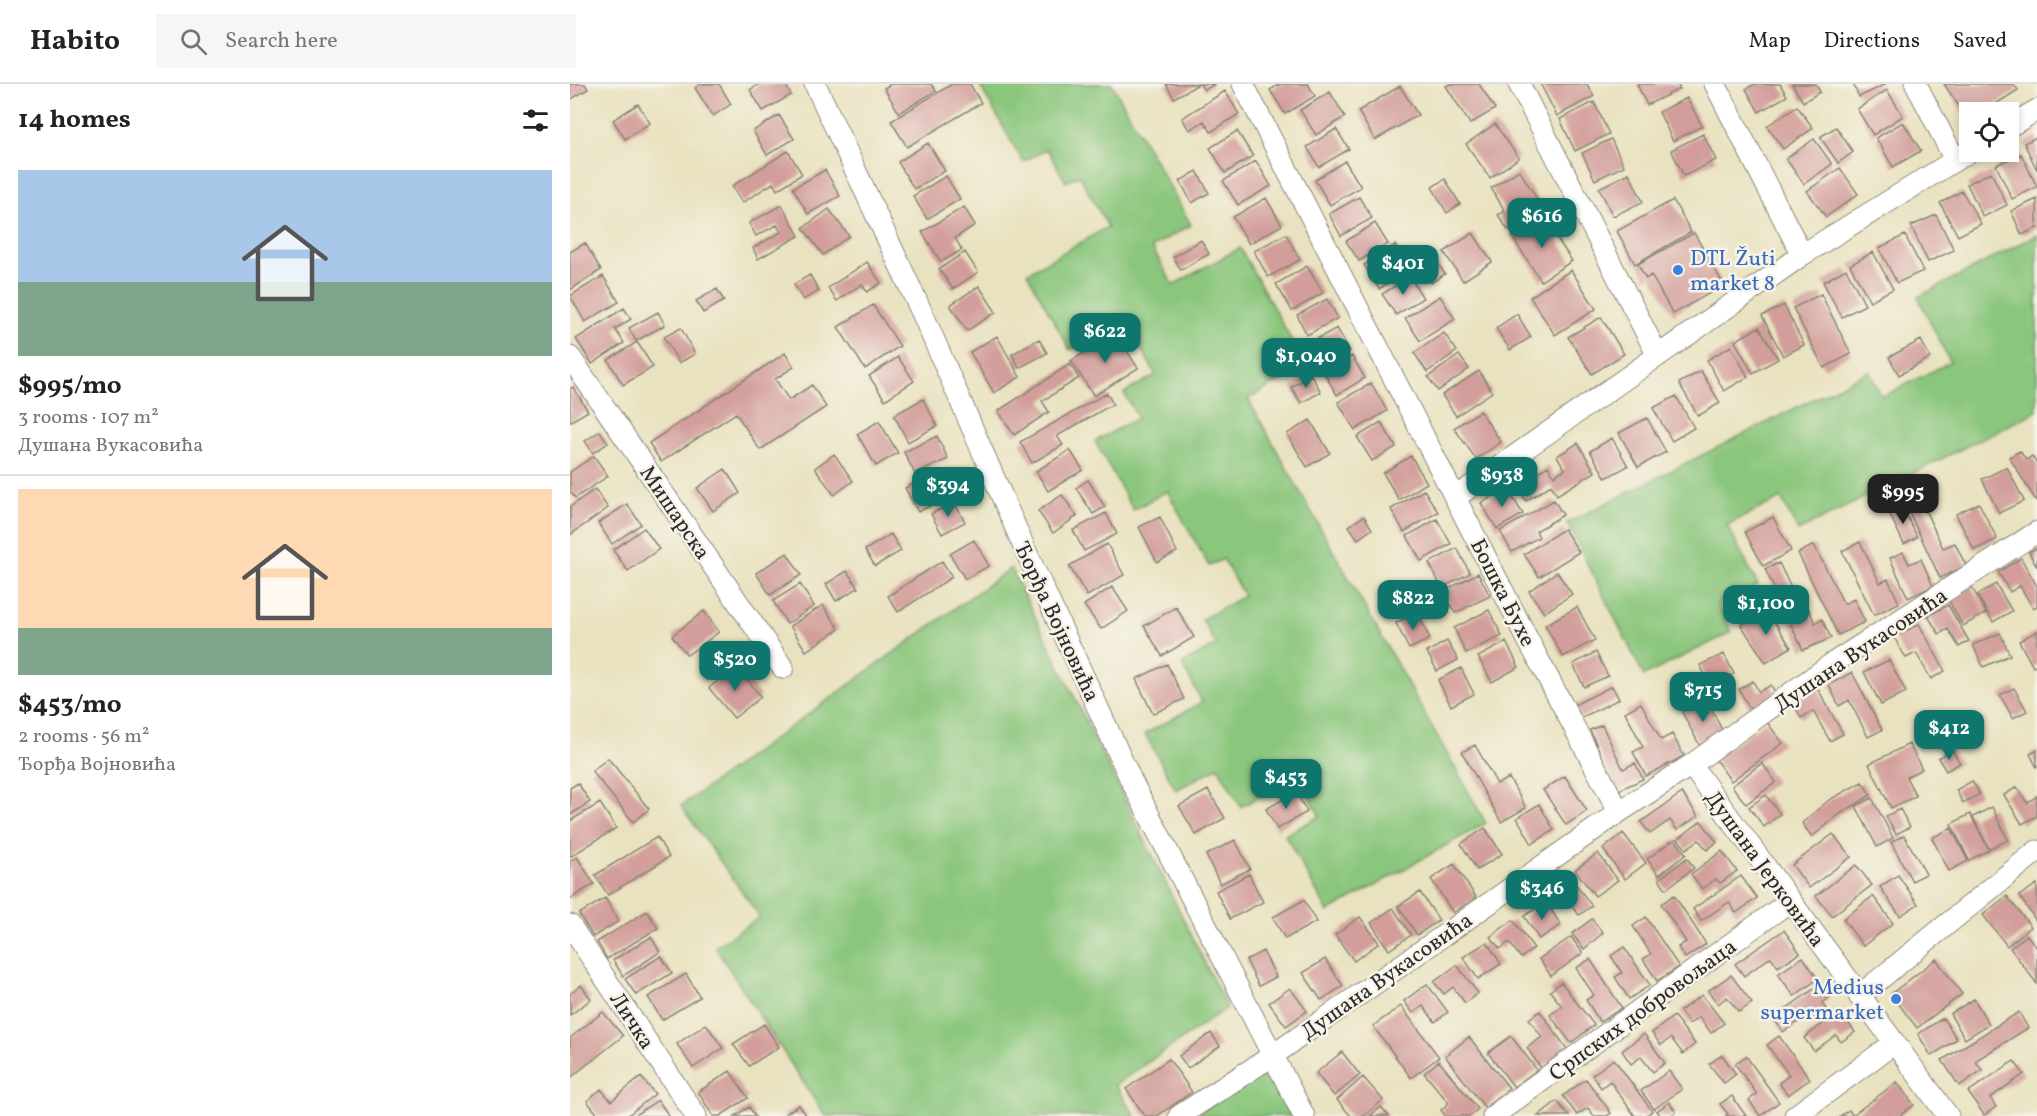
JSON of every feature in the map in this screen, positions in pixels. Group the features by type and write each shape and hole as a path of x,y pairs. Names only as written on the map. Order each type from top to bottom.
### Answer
{"street":[{"name":"Ђорђа Војновића","path":"815,84 924,317 1024,547 1126,770 1304,1116"},
{"name":"Бошка Бухе","path":"1243,84 1527,638 1619,812"},
{"path":"1518,84 1658,356"},
{"path":"1715,84 1802,255"},
{"path":"1916,84 1959,150"},
{"path":"2019,121 2037,110"},
{"path":"1456,497 1802,255 1959,157"},
{"name":"Мишарска","path":"570,357 783,668"},
{"name":"Душана Вукасовића","path":"1179,1116 1272,1056 1619,812 1692,765 1830,665 2037,532"},
{"name":"Душана Јерковића","path":"1692,765 1893,1044 1948,1116"},
{"path":"1859,996 2037,851"},
{"name":"Српских добровољаца","path":"1493,1116 1790,901"},
{"name":"Личка","path":"570,925 696,1116"},
{"path":"1795,1116 1893,1044"}],"green space":[{"path":"979,84 1112,84 1191,225 1152,247 1173,285 1240,248 1306,366 1248,399 1486,823 1328,912 1285,835 1320,816 1297,776 1241,807 1218,767 1176,790 1145,734 1202,702 1182,664 1216,645 1202,619 1244,596 1223,559 1209,566 1167,491 1133,510 1095,441 1138,418 1124,393 1156,375 1124,319 1070,350 1027,273 1108,227 1079,175 1066,182 1047,149 1023,162"},
{"path":"2037,235 2037,411 1798,531 1781,498 1727,525 1758,585 1718,605 1732,632 1644,676 1567,523 1869,371 1882,397 1950,362 1918,297"},
{"path":"1011,568 1227,1008 1115,1085 1135,1116 825,1116 715,947 760,917 681,806"},
{"path":"1270,1071 1290,1116 1193,1116"}],"building":[{"path":"570,84 585,84 588,89 570,100"},
{"path":"701,84 719,84 731,104 713,116 695,88"},
{"path":"759,84 785,84 791,95 763,111 750,90"},
{"path":"891,84 931,84 936,91 899,113 884,88"},
{"path":"952,84 970,84 981,103 907,147 891,121"},
{"path":"1166,84 1199,84 1174,98"},
{"path":"1200,84 1215,84 1204,90"},
{"path":"1280,84 1308,84 1315,96 1285,114 1270,90"},
{"path":"1479,84 1495,109 1470,124 1446,86"},
{"path":"1587,84 1594,96 1557,116 1541,85"},
{"path":"1637,84 1677,84 1680,89 1647,105"},
{"path":"1755,84 1780,84 1787,96 1759,112 1746,89"},
{"path":"1792,84 1816,84 1820,92 1803,102"},
{"path":"1853,84 1886,84 1859,97"},
{"path":"1944,84 2014,84 2018,90 1999,102 1959,102 1959,106"},
{"path":"1400,86 1418,115 1375,140 1358,111"},
{"path":"1887,90 1903,116 1873,135 1857,109"},
{"path":"1225,91 1239,114 1211,132 1204,121 1189,130 1182,118"},
{"path":"1330,92 1345,117 1316,135 1300,110"},
{"path":"1687,98 1702,126 1673,141 1659,112"},
{"path":"1594,102 1609,134 1575,151 1560,119"},
{"path":"638,104 650,123 625,139 613,120"},
{"path":"1797,106 1813,128 1783,149 1767,126"},
{"path":"779,115 794,139 767,155 753,131"},
{"path":"1903,122 1921,151 1893,167 1876,138"},
{"path":"1495,124 1519,158 1490,178 1466,144"},
{"path":"1836,127 1853,152 1838,163 1820,137"},
{"path":"1336,129 1349,149 1319,167 1307,147"},
{"path":"1237,131 1253,156 1225,173 1210,148"},
{"path":"1703,134 1716,160 1684,176 1671,150"},
{"path":"2037,137 2037,170 2024,143"},
{"path":"1611,139 1624,166 1595,180 1582,153"},
{"path":"1814,139 1832,164 1804,184 1786,159"},
{"path":"928,143 945,171 914,189 898,162"},
{"path":"788,151 802,174 777,190 773,183 742,203 732,186"},
{"path":"2021,154 2037,187 2012,199 1996,165 2003,162 2019,162"},
{"path":"1256,161 1271,186 1238,205 1223,181"},
{"path":"1345,161 1361,187 1330,205 1315,180"},
{"path":"1840,168 1858,194 1826,217 1807,191"},
{"path":"825,170 840,196 808,214 793,188"},
{"path":"1519,170 1543,208 1508,230 1498,215 1505,211 1491,188"},
{"path":"1197,171 1209,193 1192,203 1180,181"},
{"path":"1991,172 2007,205 1983,217 1967,184"},
{"path":"1629,173 1643,202 1613,216 1599,188"},
{"path":"946,176 960,199 927,219 913,196"},
{"path":"1445,179 1460,204 1447,213 1432,187"},
{"path":"1962,191 1981,224 1958,236 1940,203"},
{"path":"1359,197 1372,218 1341,236 1329,214"},
{"path":"1266,198 1282,225 1249,244 1233,217"},
{"path":"2037,199 2037,228 2022,235 2011,211"},
{"path":"1673,200 1691,232 1635,264 1617,231"},
{"path":"782,205 799,236 758,259 753,248 781,232 777,225 756,236 749,223"},
{"path":"964,207 975,225 955,238 962,250 941,262 922,232"},
{"path":"829,209 849,236 823,255 803,228"},
{"path":"1936,215 1954,250 1928,262 1911,226"},
{"path":"1543,217 1572,261 1541,281 1512,237"},
{"path":"1375,223 1388,244 1359,261 1346,241"},
{"path":"1473,233 1492,262 1463,281 1444,252"},
{"name":"DTL Žuti market 8","path":"1694,233 1724,285 1673,314 1651,275 1646,279 1638,264"},
{"path":"1286,234 1300,260 1268,277 1254,251"},
{"path":"1905,235 1923,271 1897,283 1879,248"},
{"path":"1201,240 1209,254 1181,270 1173,257"},
{"path":"585,243 601,270 570,290 570,252"},
{"path":"1395,245 1410,269 1379,289 1364,265"},
{"path":"965,252 978,272 953,289 939,269"},
{"path":"1873,252 1893,289 1870,301 1850,265"},
{"path":"1434,258 1445,274 1431,283 1420,267"},
{"path":"867,262 881,283 867,292 862,284 837,301 828,288"},
{"path":"1307,266 1323,293 1292,311 1276,284"},
{"path":"1846,269 1865,305 1842,317 1823,282"},
{"path":"1571,270 1596,309 1555,335 1530,297"},
{"path":"810,275 819,291 803,300 794,284"},
{"path":"603,276 619,302 585,322 570,296"},
{"path":"1410,277 1423,298 1396,315 1382,294"},
{"path":"979,286 996,312 967,331 950,305"},
{"path":"717,289 724,301 703,313 696,301"},
{"path":"1821,294 1851,354 1824,368 1793,308"},
{"path":"1440,296 1455,319 1420,341 1405,318"},
{"path":"1327,299 1338,318 1307,335 1297,315"},
{"path":"873,305 900,346 865,369 838,327"},
{"path":"1784,305 1804,345 1783,356 1762,316"},
{"path":"624,308 631,319 615,329 624,343 592,364 576,339"},
{"path":"658,312 665,325 636,341 629,328"},
{"path":"1517,314 1531,337 1510,350 1496,328"},
{"path":"1601,317 1624,354 1592,374 1568,337"},
{"path":"1759,327 1778,359 1753,373 1735,341"},
{"path":"681,328 695,354 679,363 664,337"},
{"path":"1337,328 1350,351 1322,367 1309,343"},
{"path":"1115,332 1138,368 1094,396 1071,361"},
{"path":"1444,333 1457,351 1427,372 1414,353"},
{"path":"997,336 1020,377 994,393 970,352"},
{"path":"1039,339 1047,353 1019,368 1012,354"},
{"path":"1921,340 1930,358 1899,375 1889,357"},
{"path":"637,342 653,367 623,385 608,360"},
{"path":"1731,346 1748,377 1724,391 1707,360"},
{"path":"785,353 794,367 775,379 789,400 812,385 826,407 760,450 736,413 661,462 649,443"},
{"path":"1459,355 1469,369 1438,391 1428,377"},
{"path":"1352,356 1365,378 1337,395 1324,373"},
{"path":"898,357 914,381 885,400 869,376"},
{"path":"1070,364 1079,378 1042,401 1049,412 1014,435 998,411"},
{"path":"1479,371 1492,392 1456,416 1442,395"},
{"path":"1701,371 1720,403 1698,416 1679,383"},
{"path":"1311,375 1321,392 1301,403 1291,387"},
{"path":"1371,383 1387,411 1355,430 1338,402"},
{"path":"573,387 588,411 570,422 570,389"},
{"path":"1107,393 1113,404 1057,436 1063,445 1032,463 1020,442"},
{"path":"1676,396 1694,428 1672,441 1653,408"},
{"path":"923,399 937,426 908,442 894,415"},
{"path":"1480,411 1501,442 1476,459 1454,428"},
{"path":"1647,418 1666,452 1638,467 1619,433"},
{"path":"1310,420 1330,453 1307,467 1287,434"},
{"path":"879,421 898,453 876,466 857,434"},
{"path":"1381,422 1396,447 1372,461 1357,437"},
{"path":"600,431 608,443 593,453 585,441"},
{"path":"937,436 948,459 915,474 904,452"},
{"path":"1612,438 1628,466 1606,478 1590,451"},
{"path":"1578,443 1595,472 1557,495 1551,485 1526,501 1516,485 1548,466 1554,476 1565,469 1557,456"},
{"path":"1070,450 1083,470 1048,491 1036,471"},
{"path":"2020,451 2026,460 2032,456 2037,464 2037,502 2009,457"},
{"path":"834,454 853,481 834,495 815,468"},
{"path":"594,456 608,476 575,498 570,491 570,472"},
{"path":"1411,456 1427,483 1399,500 1383,473"},
{"path":"2007,467 2024,501 1999,513 1982,479"},
{"path":"725,469 740,493 713,511 697,488"},
{"path":"938,471 951,495 918,512 905,488"},
{"path":"1088,480 1105,507 1093,514 1076,488"},
{"path":"1507,488 1523,514 1497,529 1481,503"},
{"path":"595,489 608,508 570,535 570,507"},
{"path":"1424,490 1438,512 1404,532 1391,509"},
{"path":"1062,495 1077,516 1053,533 1038,511"},
{"path":"1918,495 1943,548 1955,543 1966,566 1940,578 1904,501"},
{"path":"1554,500 1563,515 1536,531 1539,537 1512,552 1500,531"},
{"path":"954,502 965,522 942,534 931,514"},
{"path":"1979,503 1997,539 1974,550 1956,514"},
{"path":"627,504 641,524 612,544 598,523"},
{"path":"1902,506 1917,537 1904,544 1889,513"},
{"path":"1106,513 1117,534 1084,551 1073,530"},
{"path":"1364,516 1372,529 1358,539 1349,526"},
{"path":"1160,517 1177,552 1157,562 1139,527"},
{"path":"1773,517 1791,551 1763,566 1745,532"},
{"path":"1437,519 1451,544 1421,561 1407,536"},
{"path":"644,528 659,549 628,571 613,550"},
{"path":"1564,529 1579,552 1539,577 1524,554"},
{"path":"891,534 901,551 875,566 865,550"},
{"path":"974,540 989,566 965,579 950,554"},
{"path":"1860,542 1880,583 1888,579 1899,603 1874,615 1842,551"},
{"path":"1107,544 1124,575 1087,596 1069,566"},
{"path":"1814,545 1844,604 1854,599 1865,622 1838,635 1798,553"},
{"path":"1457,548 1470,573 1442,588 1429,563"},
{"path":"2037,548 2037,567 2029,552"},
{"path":"1903,552 1909,564 1921,559 1933,586 1908,598 1890,558"},
{"path":"787,553 801,575 770,595 756,573"},
{"path":"2021,558 2037,586 2037,606 2033,608 2020,586 2010,592 1998,572"},
{"path":"942,561 952,577 898,612 888,596"},
{"path":"1779,563 1800,606 1806,603 1815,623 1822,619 1831,638 1803,650 1765,569"},
{"path":"847,571 858,588 836,601 826,584"},
{"path":"1557,572 1572,594 1544,613 1529,591"},
{"path":"1478,573 1490,596 1455,613 1444,591"},
{"path":"800,584 814,606 787,624 773,601"},
{"path":"1996,584 2012,611 1993,622 1977,595"},
{"path":"1971,586 1986,613 1963,626 1948,599"},
{"path":"1112,587 1128,611 1101,629 1084,605"},
{"path":"823,605 839,629 806,651 790,626"},
{"path":"1948,605 1969,641 1959,647 1948,629 1939,634 1928,616"},
{"path":"1176,607 1194,637 1162,656 1144,626"},
{"path":"1577,607 1595,640 1563,657 1545,625"},
{"path":"1766,609 1791,647 1766,663 1741,625"},
{"path":"1489,610 1502,636 1466,653 1454,628"},
{"path":"704,611 719,632 687,655 672,636"},
{"path":"1417,612 1430,639 1409,649 1396,623"},
{"path":"1919,624 1945,671 1931,679 1916,653 1906,658 1894,637"},
{"path":"2037,631 2037,665 2033,667 2019,641"},
{"path":"2000,633 2010,655 1983,667 1973,645"},
{"path":"1447,641 1458,660 1437,671 1427,652"},
{"path":"1506,642 1519,667 1492,682 1478,657"},
{"path":"1596,652 1608,676 1584,687 1573,664"},
{"path":"1724,654 1734,674 1710,685 1700,665"},
{"path":"1889,660 1906,692 1881,705 1864,672"},
{"path":"1167,664 1184,699 1153,714 1136,679"},
{"path":"736,666 761,697 734,718 709,688"},
{"path":"1461,668 1474,694 1451,706 1438,680"},
{"path":"1852,672 1882,730 1868,737 1849,700 1839,706 1829,685"},
{"path":"1753,681 1759,692 1771,685 1778,698 1751,711 1739,689"},
{"path":"1612,686 1619,699 1581,718 1574,705"},
{"path":"2014,688 2027,711 2013,718 2000,695"},
{"path":"1818,689 1843,734 1830,741 1813,711 1801,718 1793,703"},
{"path":"1707,700 1724,734 1700,746 1682,712"},
{"path":"1641,703 1661,740 1672,734 1684,756 1646,776 1633,752 1643,747 1625,712"},
{"path":"1766,721 1783,743 1731,781 1715,759"},
{"path":"1602,725 1623,769 1635,763 1643,779 1617,791 1590,730"},
{"path":"1909,744 1922,769 1906,777 1916,796 1891,808 1869,764"},
{"path":"1475,745 1497,784 1509,778 1526,808 1501,822 1462,752"},
{"path":"1952,750 1960,763 1946,771 1938,758"},
{"path":"2037,750 2037,768 2030,754"},
{"path":"608,758 649,809 633,822 592,771"},
{"path":"1762,763 1776,782 1746,804 1732,786"},
{"path":"1565,776 1587,811 1566,825 1543,790"},
{"path":"1972,781 1980,794 1963,803 1956,790"},
{"path":"1862,782 1871,795 1840,814 1812,837 1802,823 1829,800"},
{"path":"578,783 590,802 570,815 570,788"},
{"path":"2017,787 2027,803 2037,796 2037,816 2022,824 2004,795"},
{"path":"1208,790 1225,818 1196,835 1179,806"},
{"path":"1296,792 1307,812 1277,829 1266,809"},
{"path":"1682,793 1698,816 1677,830 1670,820 1650,834 1641,822"},
{"path":"1766,795 1780,814 1764,827 1749,807"},
{"path":"1872,798 1893,838 1877,847 1856,806"},
{"path":"600,803 616,828 570,857 570,821"},
{"path":"1539,804 1554,830 1532,844 1517,818"},
{"path":"1992,807 2008,840 1989,849 1973,817"},
{"path":"1900,809 1910,827 1896,834 1886,816"},
{"path":"1970,814 1989,850 1969,860 1951,824"},
{"path":"1701,821 1717,842 1707,850 1699,840 1686,849 1678,839"},
{"path":"1485,828 1502,854 1477,870 1461,844"},
{"path":"1951,828 1968,861 1949,871 1932,838"},
{"path":"1623,833 1646,863 1625,879 1603,849"},
{"path":"1833,834 1851,857 1809,888 1792,865"},
{"path":"1904,835 1926,874 1912,881 1891,842"},
{"path":"657,837 669,857 608,895 595,875"},
{"path":"1675,839 1686,854 1659,875 1647,859"},
{"path":"1235,840 1250,869 1220,884 1206,855"},
{"path":"1722,851 1737,871 1720,883 1716,879 1702,889 1691,874"},
{"path":"1598,853 1618,880 1595,896 1575,870"},
{"path":"577,857 594,884 570,899 570,861"},
{"path":"1687,858 1694,868 1666,889 1659,879"},
{"path":"1454,864 1476,897 1453,913 1431,879"},
{"path":"1856,865 1872,885 1832,916 1816,896"},
{"path":"1249,874 1263,902 1230,919 1216,891"},
{"path":"1898,875 1918,904 1900,916 1880,887"},
{"path":"1741,876 1757,898 1736,913 1729,902 1701,921 1693,909"},
{"path":"1571,878 1592,906 1579,915 1567,900 1558,907 1548,894"},
{"path":"2037,884 2037,922 2019,896"},
{"path":"1420,892 1439,920 1417,935 1398,906"},
{"path":"1674,895 1706,944 1685,958 1678,947 1686,942 1661,904"},
{"path":"1873,896 1893,923 1863,946 1843,919"},
{"path":"2007,896 2031,927 2007,946 1983,915"},
{"path":"605,898 619,921 593,937 579,914"},
{"path":"1304,900 1316,922 1285,939 1273,917"},
{"path":"1546,902 1561,925 1539,939 1524,916"},
{"path":"1393,908 1411,935 1389,950 1371,923"},
{"path":"647,911 658,928 607,959 597,942"},
{"path":"1360,917 1379,943 1354,961 1335,935"},
{"path":"1646,917 1679,967 1657,981 1643,959 1651,954 1633,926"},
{"path":"1592,919 1603,933 1584,949 1572,934"},
{"path":"1513,920 1534,948 1521,958 1509,942 1500,949 1490,937"},
{"path":"1784,930 1800,953 1778,967 1771,957 1744,976 1735,964"},
{"path":"2027,935 2037,948 2037,984 2010,948"},
{"path":"651,937 660,952 623,976 613,960"},
{"path":"1571,937 1583,953 1551,976 1539,959"},
{"path":"1487,942 1501,964 1478,979 1463,957"},
{"path":"1624,947 1650,985 1629,999 1615,977 1622,973 1611,956"},
{"path":"1263,951 1276,977 1259,986 1246,960"},
{"path":"661,956 672,973 636,995 625,979"},
{"path":"1803,957 1818,979 1794,996 1778,974"},
{"path":"1325,959 1343,986 1321,1000 1303,973"},
{"path":"1590,959 1622,1008 1600,1022 1586,1000 1594,995 1576,968"},
{"path":"1936,959 1962,994 1917,1028 1891,994"},
{"path":"1457,965 1478,993 1465,1003 1453,987 1444,994 1434,982"},
{"path":"686,974 700,997 662,1020 648,997"},
{"path":"1731,975 1752,1003 1739,1012 1727,997 1718,1004 1708,991"},
{"path":"1561,982 1594,1025 1571,1043 1550,1015 1562,1006 1550,991"},
{"path":"1427,984 1448,1012 1435,1022 1423,1006 1413,1013 1404,1001"},
{"path":"1821,984 1830,997 1822,1003 1828,1013 1814,1022 1809,1015 1783,1032 1773,1018"},
{"path":"581,985 591,999 570,1015 570,994"},
{"path":"1290,988 1307,1011 1286,1026 1269,1003"},
{"path":"1702,995 1724,1023 1711,1033 1699,1017 1689,1024 1680,1011"},
{"path":"1974,999 1989,1024 1965,1039 1950,1014"},
{"path":"1401,1006 1439,1057 1411,1078 1373,1026"},
{"path":"1540,1011 1567,1049 1541,1068 1527,1048 1542,1037 1529,1019"},
{"path":"1840,1011 1855,1032 1841,1042 1836,1035 1814,1051 1804,1038"},
{"path":"603,1012 623,1036 570,1078 570,1038"},
{"path":"2019,1012 2028,1028 1975,1061 1982,1070 1959,1086 1942,1060"},
{"path":"1674,1016 1695,1044 1683,1054 1671,1038 1661,1045 1652,1033"},
{"path":"1943,1018 1957,1039 1931,1056 1918,1034"},
{"path":"706,1024 723,1048 693,1068 677,1044"},
{"path":"764,1024 779,1047 749,1066 733,1044"},
{"path":"1211,1033 1220,1046 1188,1068 1179,1056"},
{"path":"1644,1034 1665,1063 1653,1072 1641,1057 1631,1064 1622,1051"},
{"path":"1511,1036 1537,1070 1514,1087 1488,1053"},
{"path":"1779,1036 1810,1079 1788,1095 1779,1083 1789,1075 1767,1045"},
{"path":"1469,1037 1509,1088 1485,1108 1445,1056"},
{"path":"1342,1052 1360,1075 1334,1096 1316,1073"},
{"path":"1722,1055 1736,1074 1724,1083 1709,1064"},
{"path":"1746,1056 1779,1102 1760,1116 1749,1100 1757,1094 1735,1064"},
{"path":"1169,1059 1192,1092 1157,1116 1145,1116 1126,1089"},
{"path":"1614,1059 1652,1111 1645,1116 1635,1116 1610,1081 1601,1088 1592,1075"},
{"path":"1439,1061 1478,1109 1470,1116 1445,1116 1441,1110 1449,1103 1424,1073"},
{"path":"2014,1061 2024,1074 1990,1098 1996,1107 1984,1115 1968,1092"},
{"path":"730,1071 748,1098 720,1116 713,1116 698,1092"},
{"path":"1669,1071 1682,1089 1654,1109 1641,1091"},
{"path":"641,1077 655,1094 627,1116 599,1116 587,1101 601,1089 611,1101"},
{"path":"1363,1077 1383,1100 1364,1116 1351,1116 1337,1100"},
{"path":"1586,1079 1611,1113 1607,1116 1594,1116 1588,1108 1577,1115 1563,1096"},
{"path":"1897,1082 1914,1105 1899,1116 1856,1116 1854,1114"},
{"path":"1732,1096 1746,1116 1726,1116 1728,1114 1720,1104"},
{"path":"658,1100 669,1116 634,1116"},
{"path":"1557,1101 1569,1116 1538,1116"},
{"path":"1669,1102 1676,1112 1670,1116 1661,1116 1657,1111"},
{"path":"799,1105 807,1116 782,1116"},
{"path":"749,1107 755,1116 735,1116"},
{"path":"1381,1107 1389,1116 1370,1116"},
{"path":"1849,1110 1853,1116 1840,1116"}],"place":[{"name":"DTL Žuti market 8","path":"1678,270"},
{"name":"Medius supermarket","path":"1896,999"}]}
